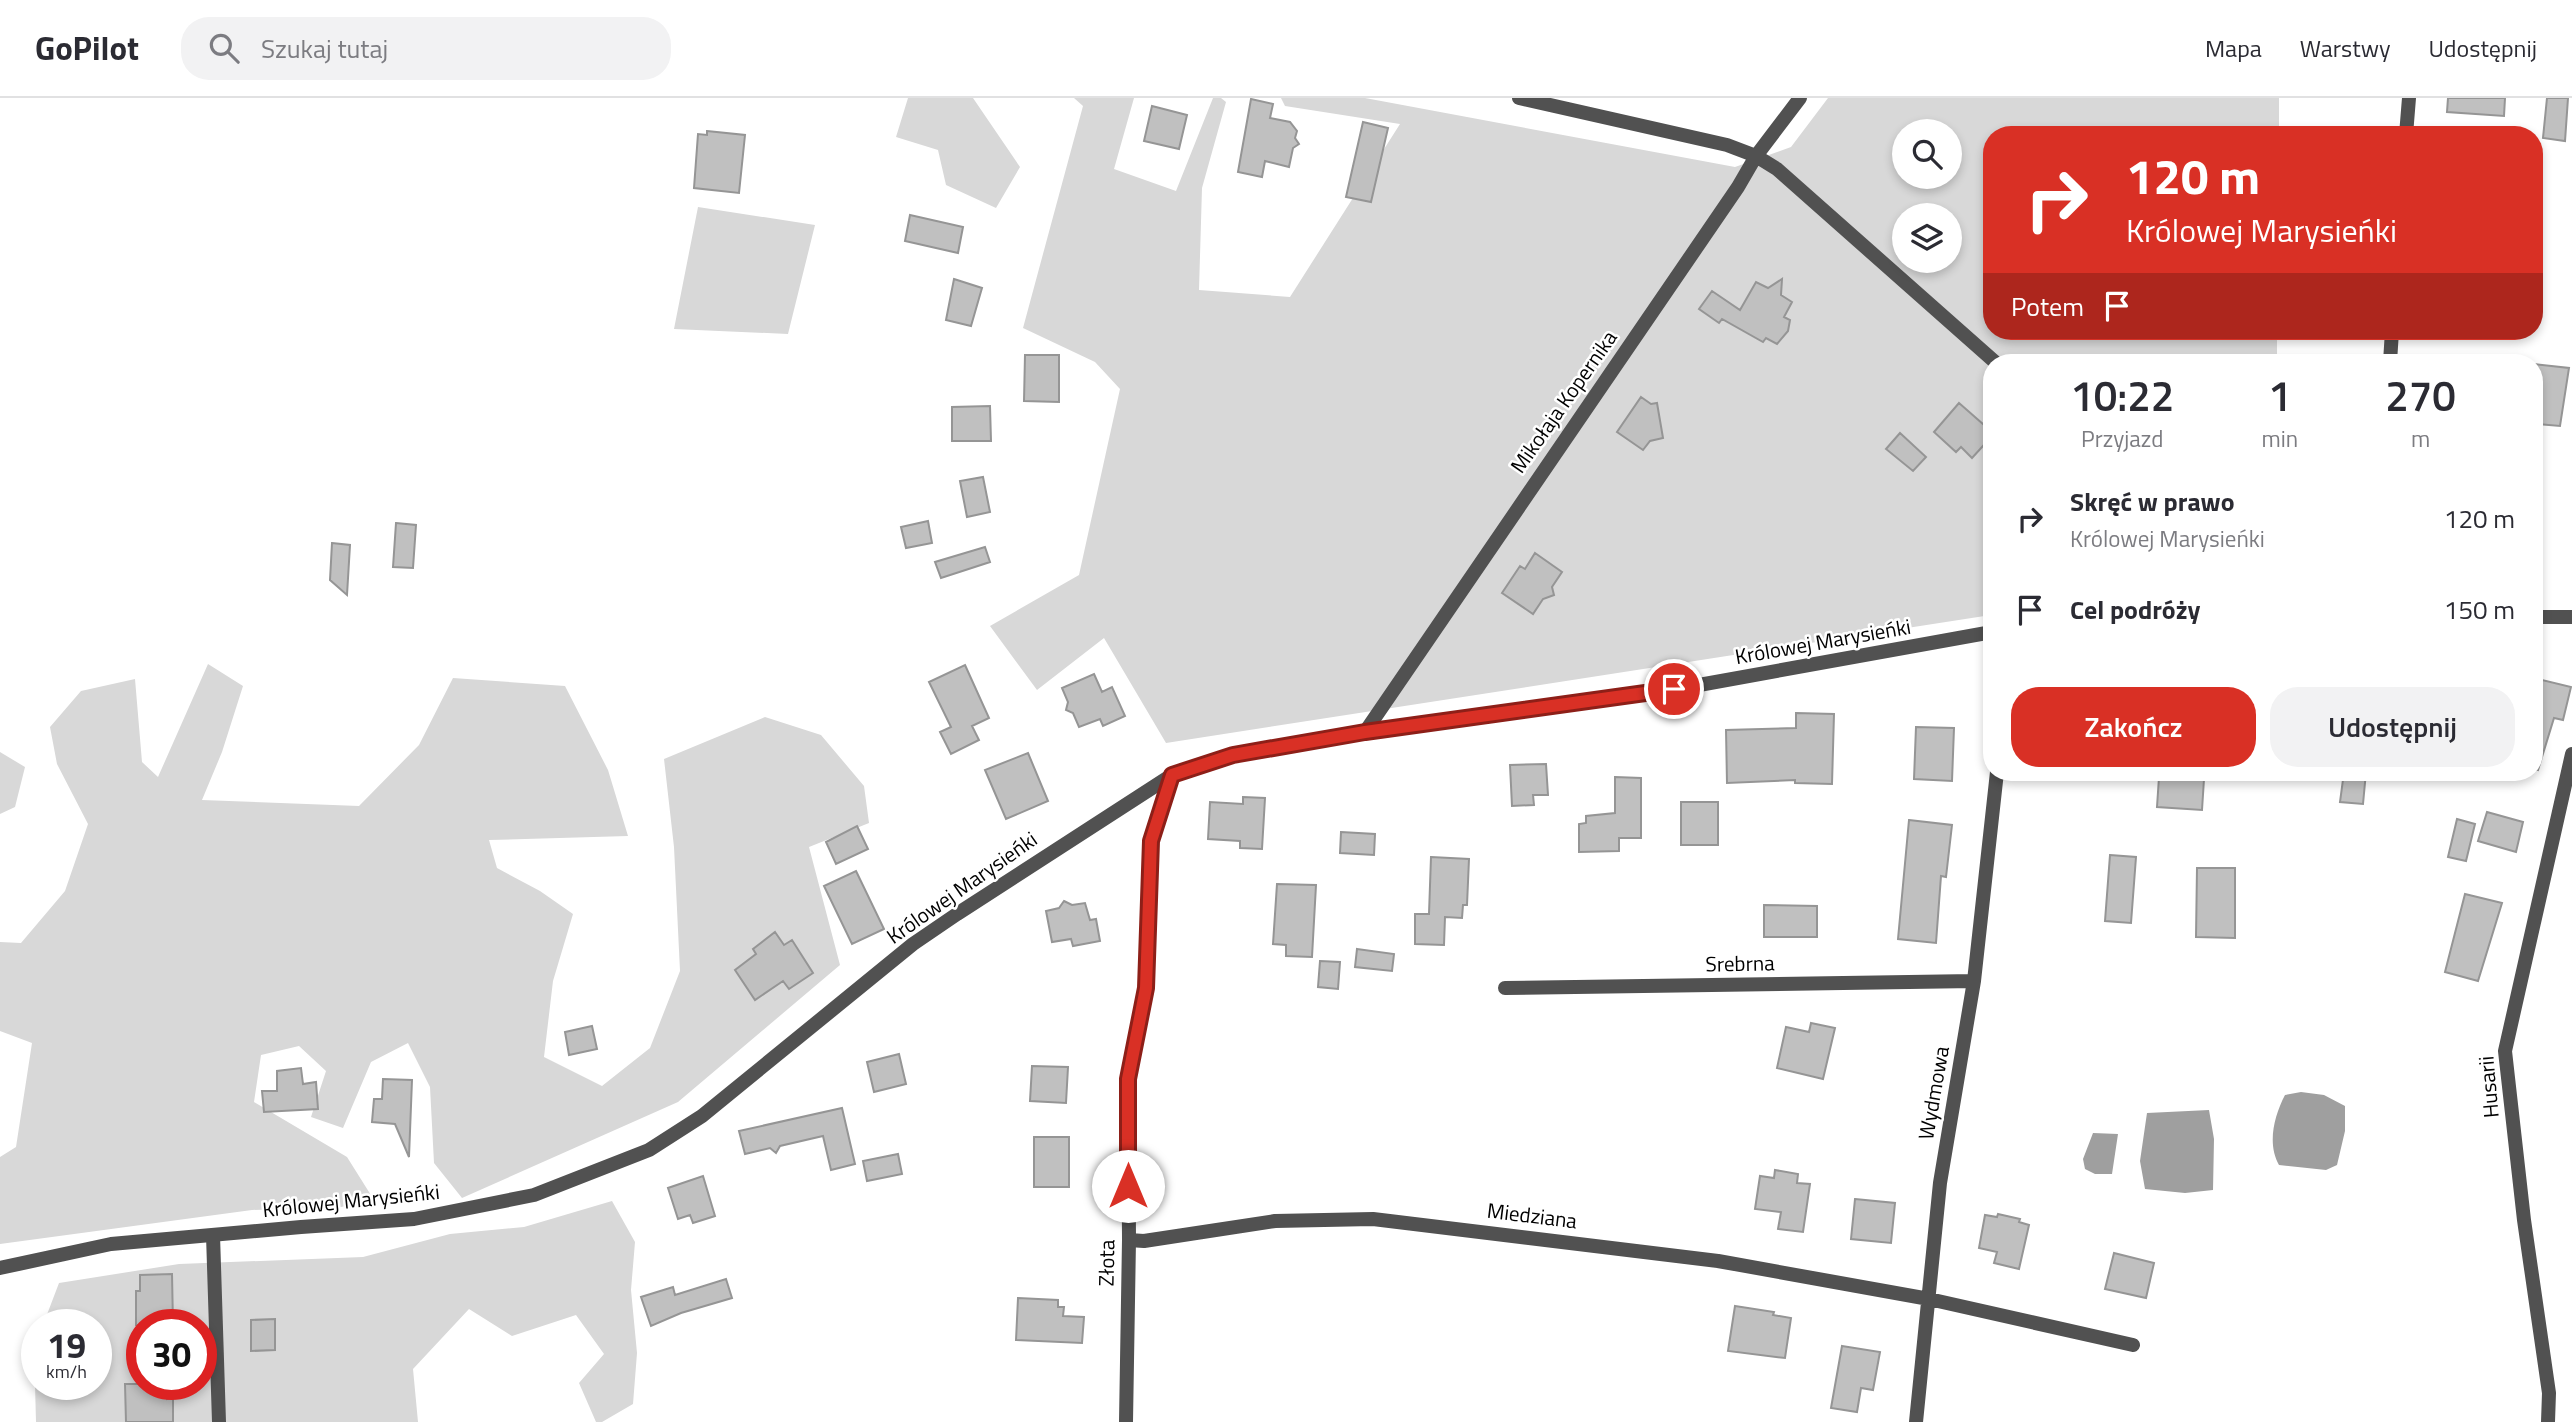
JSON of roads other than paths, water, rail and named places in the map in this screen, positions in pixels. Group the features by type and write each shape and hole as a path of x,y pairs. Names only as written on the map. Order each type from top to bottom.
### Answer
{"street":[{"path":"1519,98 1727,145 1756,156 1777,169 1986,354"},
{"name":"Mikołaja Kopernika","path":"1365,732 1738,187 1756,156 1800,98"},
{"path":"2407,126 2409,98"},
{"path":"2543,617 2572,617"},
{"name":"Królowej Marysieńki","path":"0,1268 111,1244 414,1219 534,1195 649,1150 702,1116 914,944 1133,797 1172,775 1233,755 1365,732 1699,685 1983,634"},
{"name":"Husarii","path":"2548,1422 2549,1393 2524,1220 2505,1051 2572,754"},
{"name":"Złota","path":"1126,1422 1128,1079 1146,988 1151,841 1172,775"},
{"name":"Wydmowa","path":"1916,1422 1940,1184 1975,981 1996,781"},
{"name":"Srebrna","path":"1506,988 1975,981"},
{"name":"Miedziana","path":"1129,1240 1144,1241 1275,1221 1373,1219 1718,1261 1929,1299 2133,1346"},
{"path":"213,1235 219,1422"}]}
